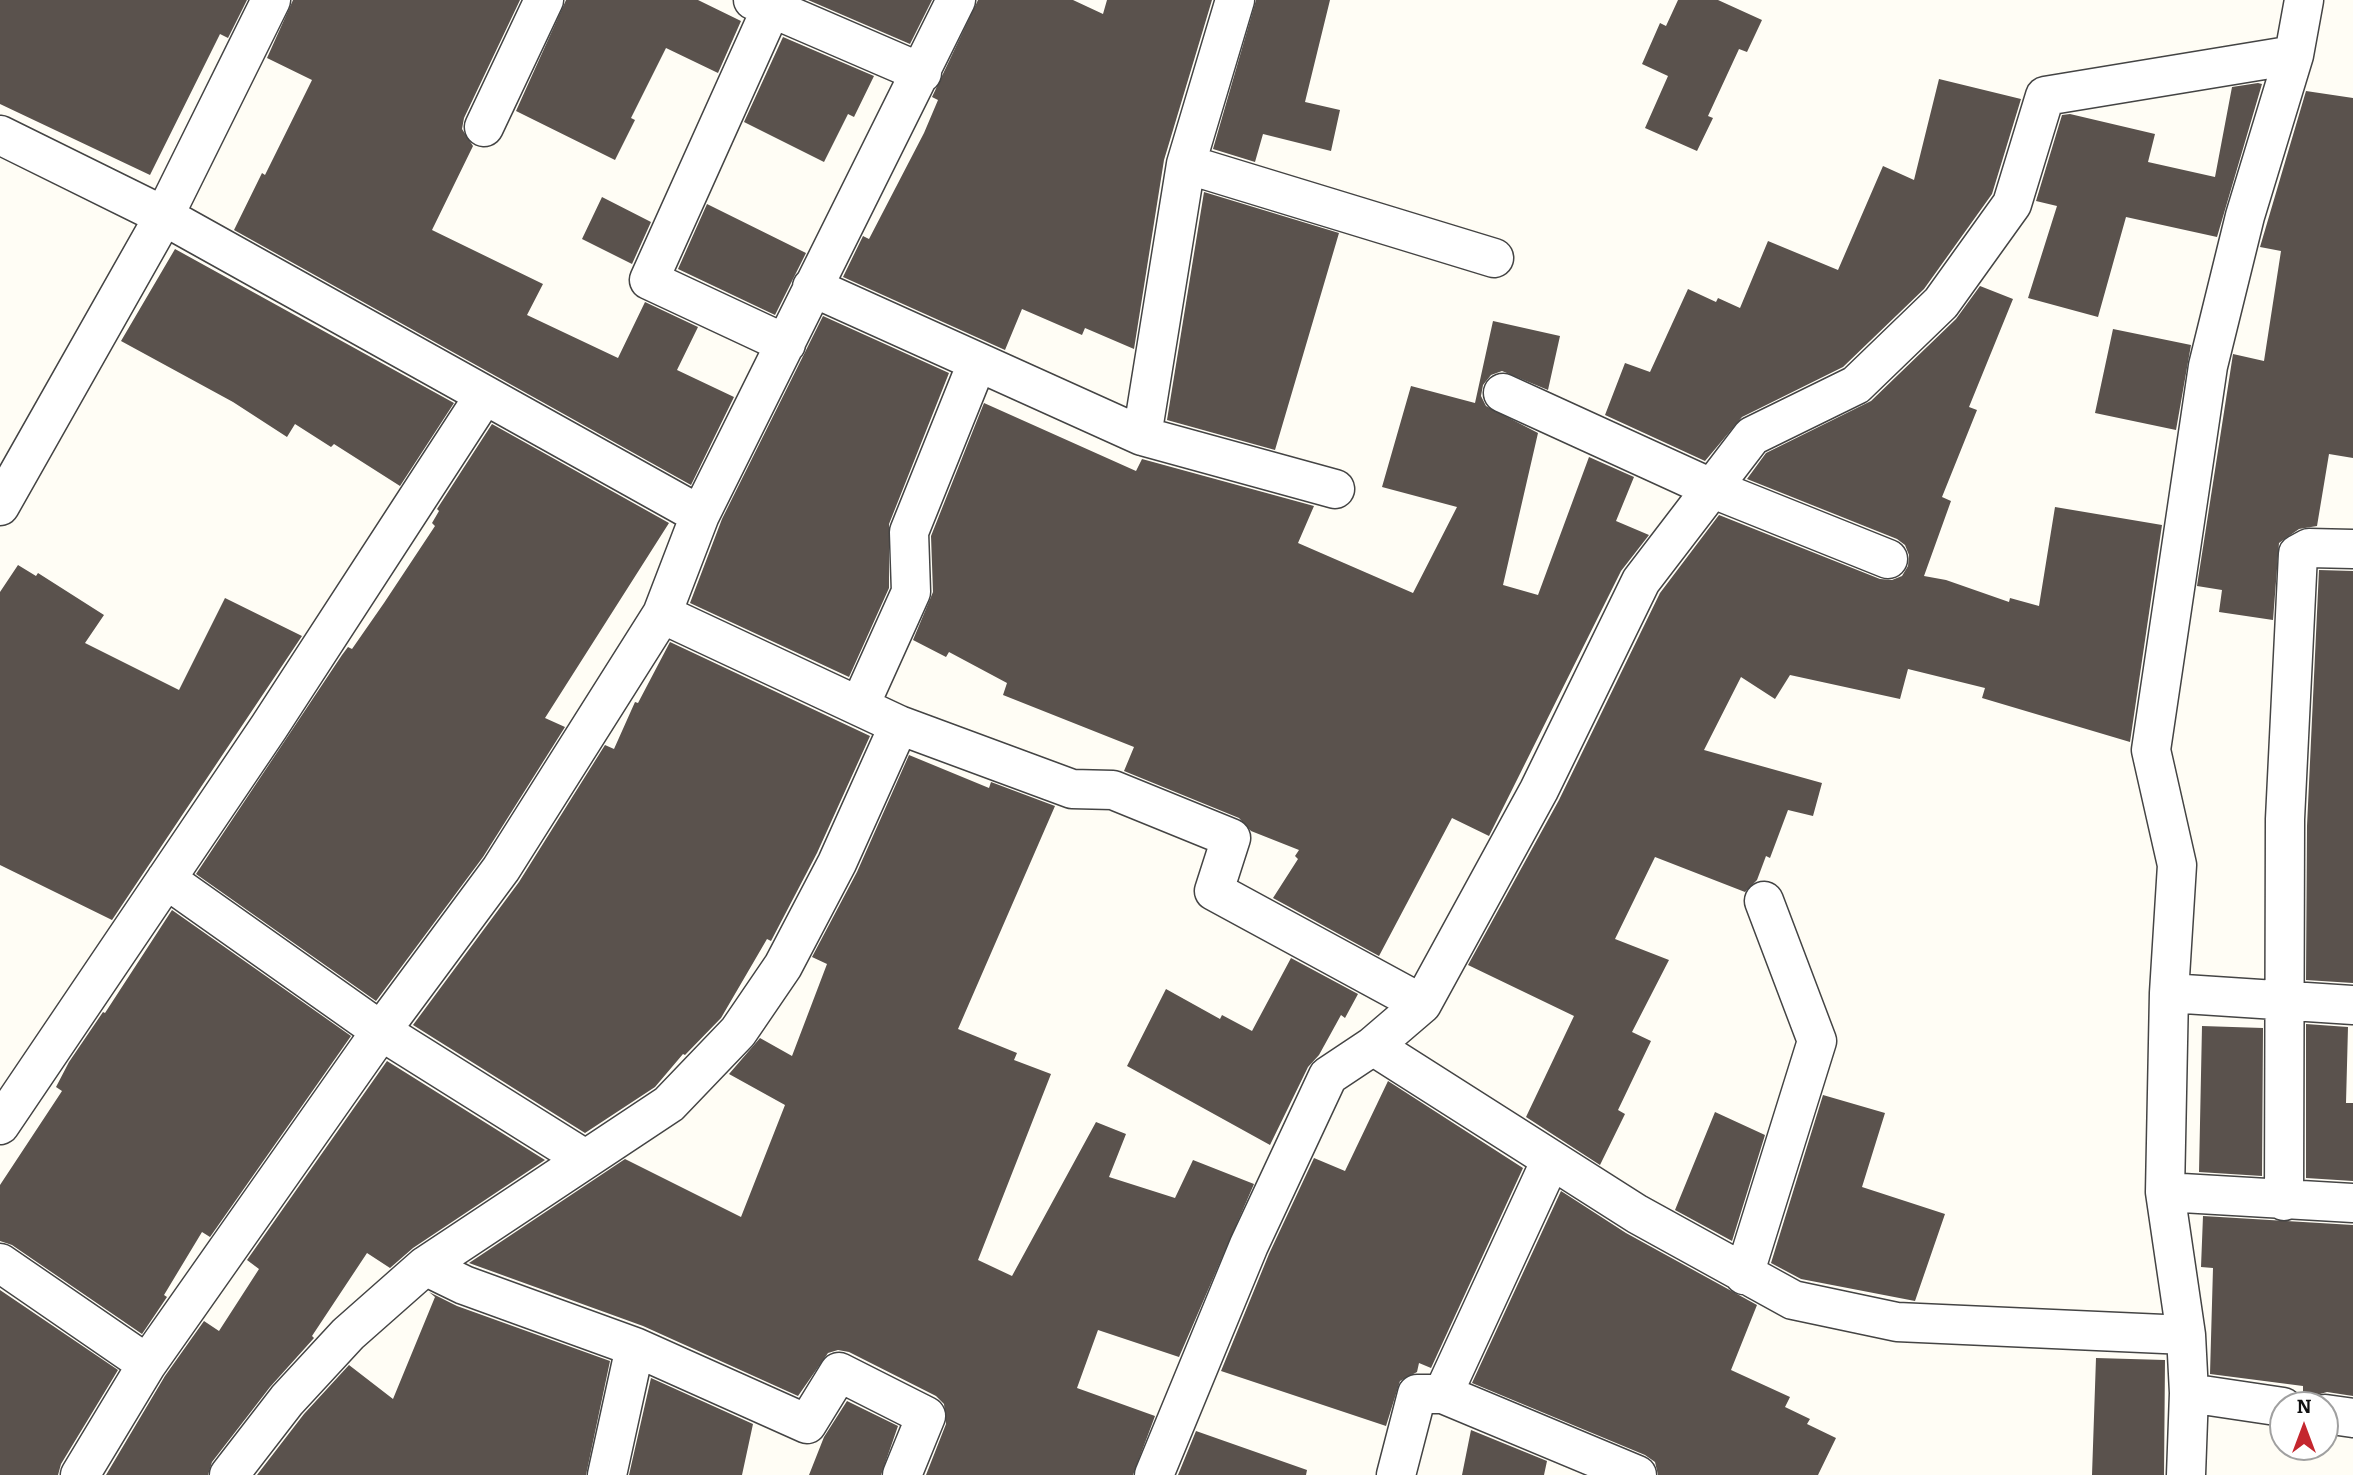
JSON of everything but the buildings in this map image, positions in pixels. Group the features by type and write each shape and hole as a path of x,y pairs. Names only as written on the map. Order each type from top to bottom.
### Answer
{"street":[{"path":"0,506 164,216 271,0"},
{"path":"484,127 544,0"},
{"path":"80,1475 147,1364 381,1031 501,869 662,614 700,515 956,0"},
{"path":"1142,436 1186,164 1235,0"},
{"path":"2186,1475 2189,1393 2186,1335 2165,1192 2169,993 2177,865 2151,750 2208,366 2245,216 2294,55 2304,0"},
{"path":"786,344 649,280 766,3 922,73"},
{"path":"1154,1475 1250,1245 1328,1076 1373,1046 1422,1004 1538,790 1642,581 1752,436 1857,385 1941,303 2012,204 2045,96 2294,55"},
{"path":"0,135 164,216 700,515"},
{"path":"1186,164 1494,258"},
{"path":"812,287 1142,436 1335,489"},
{"path":"860,705 911,593 909,531 977,363"},
{"path":"1503,393 1711,488 1888,559"},
{"path":"0,1125 166,879 484,396"},
{"path":"2284,1200 2285,819 2298,554 2309,548 2353,549"},
{"path":"662,614 899,725 1072,789 1113,790 1231,838 1214,891 1422,1004"},
{"path":"229,1475 287,1399 340,1343 425,1266 669,1104 738,1032 783,965 837,863 899,725"},
{"path":"166,879 381,1031 584,1159"},
{"path":"1744,1275 1817,1041 1764,901"},
{"path":"2169,993 2353,1006"},
{"path":"1373,1046 1550,1162 1744,1275 1793,1300 1897,1322 2186,1335"},
{"path":"1443,1394 1550,1162"},
{"path":"2165,1192 2353,1203"},
{"path":"0,1263 147,1364"},
{"path":"425,1266 464,1285 635,1347 807,1424 839,1372 926,1416 902,1475"},
{"path":"607,1475 635,1347"},
{"path":"2189,1393 2269,1405"},
{"path":"1396,1475 1416,1394 1443,1394 1637,1475"}]}
